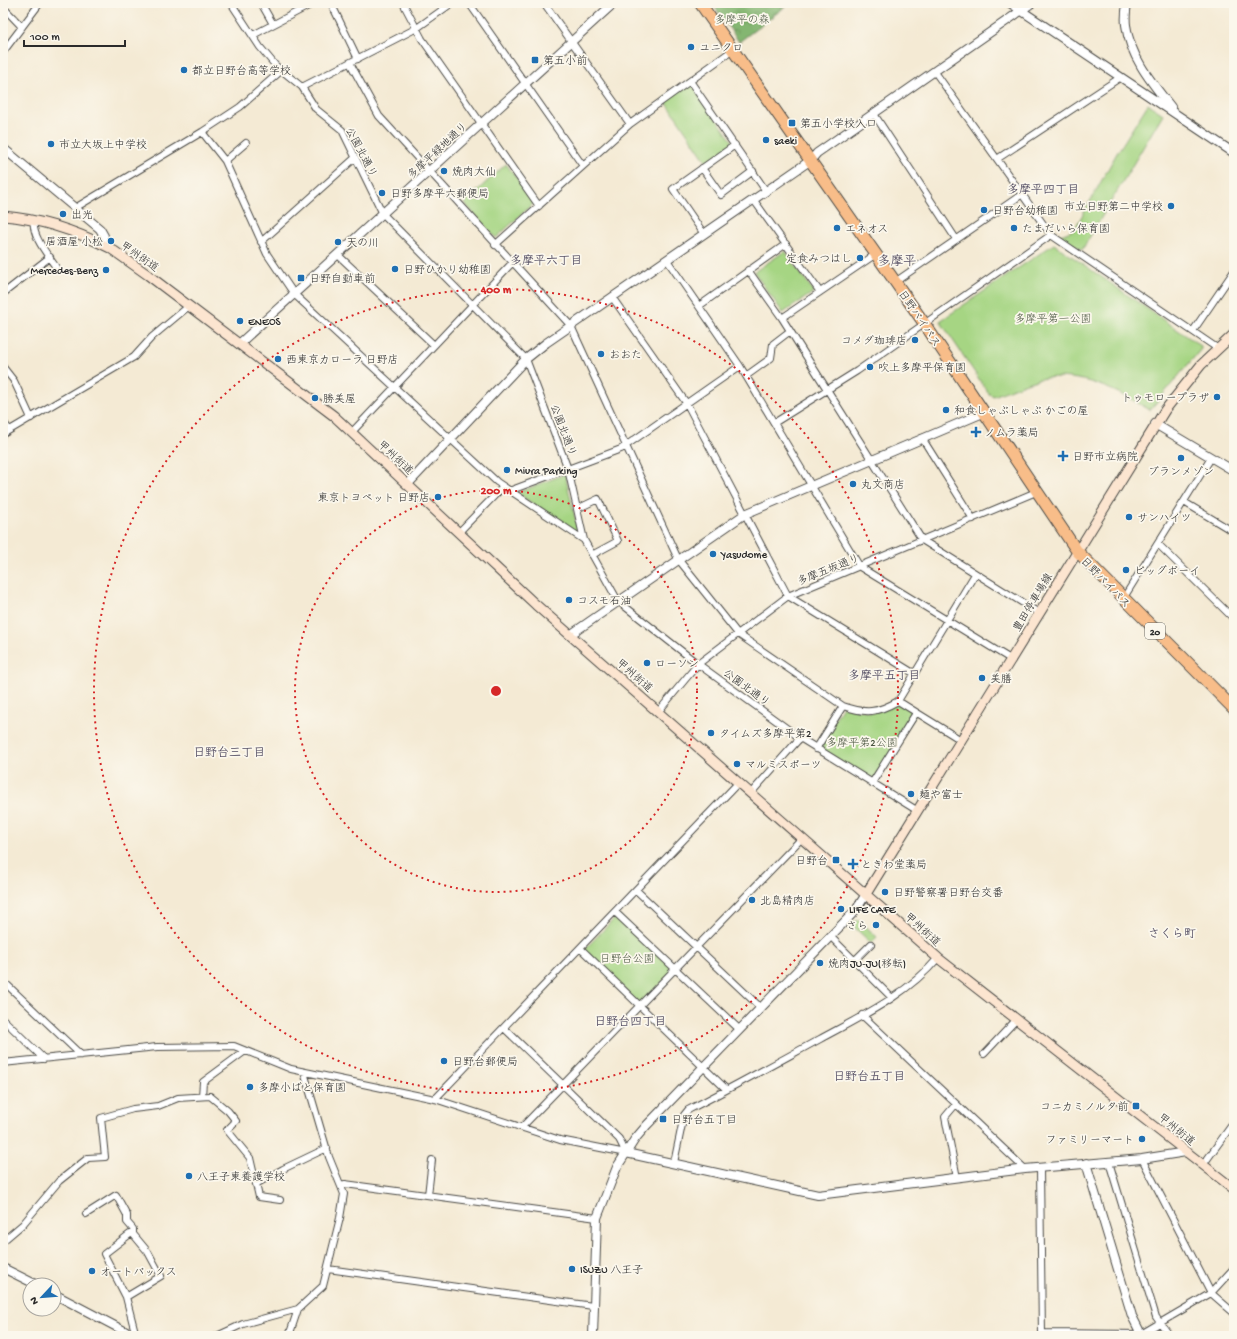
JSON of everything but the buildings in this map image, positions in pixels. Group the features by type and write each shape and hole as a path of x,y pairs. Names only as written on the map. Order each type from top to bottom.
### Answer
{"highway":[{"name":"日野バイパス","path":"700,3 924,323 1077,551 1123,599 1234,709"}],"main road":[{"name":"甲州街道","path":"3,216 34,220 68,230 103,245 129,261 307,394 352,432 570,635 938,958 1234,1189"},
{"name":"豊田停車場線","path":"866,894 1012,660 1155,424 1182,389 1217,348 1234,334"}],"street":[{"path":"3,52 40,3"},
{"name":"公園北通り","path":"231,3 260,47 282,70 302,87 316,109 342,130 383,214 526,359 568,469 584,540 618,601 698,664 800,738 918,811"},
{"path":"261,3 273,24"},
{"path":"253,35 314,3"},
{"path":"331,3 358,59"},
{"path":"404,3 422,39 539,206"},
{"path":"302,87 417,28 452,3"},
{"path":"470,3 583,166"},
{"path":"544,3 630,124"},
{"name":"多摩平緑地通り","path":"239,344 430,172 481,123 614,3"},
{"path":"1010,3 1175,112 1234,153"},
{"path":"408,484 526,359 546,343 811,160 817,153 1032,3"},
{"path":"1127,3 1126,24 1131,44 1151,82 1175,112"},
{"path":"3,7 22,27"},
{"path":"495,245 630,124 733,50"},
{"path":"350,63 379,116 495,245 571,326 625,447 678,559 738,634 842,706 855,710 871,712 885,709 898,701 976,574"},
{"path":"75,208 202,132 240,107 282,70"},
{"path":"935,72 1021,195 1051,235 1217,348"},
{"path":"997,159 1121,77"},
{"path":"690,81 766,191"},
{"path":"1142,90 1151,82"},
{"path":"874,114 956,239"},
{"path":"202,132 225,161 267,254 294,294 450,440 503,487 584,540"},
{"path":"225,161 246,143"},
{"path":"704,234 673,189 735,145"},
{"path":"3,148 100,229 104,236 103,245"},
{"path":"262,242 355,158"},
{"path":"702,168 720,195 753,171"},
{"path":"895,282 1021,195"},
{"path":"753,199 820,292"},
{"path":"34,220 33,225 37,236 57,269"},
{"path":"774,423 827,391 1051,235"},
{"path":"699,306 786,244"},
{"path":"782,318 876,254"},
{"path":"338,255 434,345"},
{"path":"5,292 50,257"},
{"path":"666,260 740,366 860,566 1012,660"},
{"path":"352,432 512,263"},
{"path":"748,270 782,318 922,540 1040,613"},
{"path":"1193,331 1234,271"},
{"path":"612,297 687,404 788,596 915,674"},
{"path":"3,434 134,357 152,338 189,306"},
{"path":"746,376 771,358 773,344 790,331"},
{"path":"509,491 625,447 740,366"},
{"path":"3,367 14,381 31,418"},
{"path":"570,635 745,514 812,484 983,413"},
{"path":"3,421 9,430"},
{"path":"1155,424 1234,471"},
{"path":"922,438 973,519"},
{"path":"1123,599 1212,458"},
{"path":"459,532 503,487"},
{"name":"多摩五坂通り","path":"658,712 698,664 788,596 1036,492"},
{"path":"577,509 598,499 618,541 592,555"},
{"path":"1184,502 1234,532"},
{"path":"1158,544 1234,619"},
{"path":"898,701 961,740"},
{"path":"816,749 842,706"},
{"path":"872,783 916,713"},
{"path":"751,793 800,738"},
{"path":"435,1099 739,782"},
{"path":"522,1127 802,838"},
{"path":"636,890 761,1008"},
{"path":"593,1336 597,1218 617,1167 643,1130 856,910 866,894"},
{"path":"615,912 740,1030"},
{"path":"830,936 892,998"},
{"path":"854,960 870,944"},
{"path":"580,948 704,1066 726,1089"},
{"path":"674,1163 684,1115 688,1110 761,1072 892,998 919,978 938,958"},
{"path":"3,981 81,1055"},
{"path":"862,1015 1025,1170"},
{"path":"3,1019 44,1059"},
{"path":"984,1054 1017,1019"},
{"path":"504,1028 618,1139 626,1153"},
{"path":"4,1062 157,1047 234,1046 304,1072 435,1099 560,1140 674,1163 818,1195 1040,1168 1142,1159 1186,1152"},
{"path":"202,1096 203,1082 245,1051"},
{"path":"217,1336 243,1324 298,1309 324,1286 344,1198 304,1072"},
{"path":"3,1240 23,1224 59,1181 88,1158 105,1157 101,1118 132,1109 158,1106 178,1098 210,1096 228,1111 236,1121 227,1130 250,1158 259,1197 280,1200"},
{"path":"956,1104 945,1116 957,1178"},
{"path":"1203,1165 1234,1122"},
{"path":"256,1184 327,1148"},
{"path":"1142,1159 1211,1293 1234,1313"},
{"path":"428,1195 432,1160"},
{"path":"1110,1162 1156,1317 1170,1336"},
{"path":"1086,1163 1130,1309 1141,1335"},
{"path":"1040,1168 1042,1335 1141,1335 1211,1293 1234,1268"},
{"path":"341,1185 345,1184 597,1218"},
{"path":"86,1214 116,1195 127,1215 127,1222 133,1229 133,1234 148,1252 161,1276 126,1297"},
{"path":"133,1234 130,1234 104,1254 126,1297 135,1336"},
{"path":"3,1268 22,1278"},
{"path":"328,1269 593,1306"},
{"path":"62,1298 135,1336"},
{"path":"289,1336 298,1309"}],"green space":[{"name":"多摩平の森","path":"712,3 790,3 739,42"},
{"path":"690,81 735,145 708,164 664,99"},
{"path":"1148,104 1163,114 1082,250 1058,236 1074,230 1117,153"},
{"path":"506,164 535,202 496,238 464,203"},
{"name":"多摩平第一公園","path":"1054,244 1201,346 1201,349 1150,410 1125,396 1098,384 1069,378 1055,377 1040,379 994,396 989,394 940,321"},
{"path":"785,251 814,292 783,313 754,272"},
{"path":"565,474 579,535 517,493"},
{"name":"多摩平第2公園","path":"898,701 916,713 872,783 816,749 843,706 871,712"},
{"name":"日野台公園","path":"618,915 675,969 640,1005 583,951"},
{"path":"858,919 877,937 871,943 852,925"}],"place":[{"name":"ユニクロ","path":"691,47"},
{"name":"第五小前","path":"535,60"},
{"name":"都立日野台高等学校","path":"184,70"},
{"name":"第五小学校入口","path":"792,123"},
{"name":"saeki","path":"766,140"},
{"name":"市立大坂上中学校","path":"51,144"},
{"name":"焼肉大仙","path":"444,171"},
{"name":"日野多摩平六郵便局","path":"382,193"},
{"name":"市立日野第二中学校","path":"1171,206"},
{"name":"日野台幼稚園","path":"984,210"},
{"name":"出光","path":"63,214"},
{"name":"エネオス","path":"837,228"},
{"name":"たまだいら保育園","path":"1014,228"},
{"name":"居酒屋 小松","path":"111,241"},
{"name":"天の川","path":"338,242"},
{"name":"定食みつはし","path":"860,258"},
{"name":"日野ひかり幼稚園","path":"395,269"},
{"name":"Mercedes-Benz","path":"106,270"},
{"name":"日野自動車前","path":"301,278"},
{"name":"ENEOS","path":"240,321"},
{"name":"コメダ珈琲店","path":"915,340"},
{"name":"おおた","path":"601,354"},
{"name":"西東京カローラ 日野店","path":"278,359"},
{"name":"吹上多摩平保育園","path":"870,367"},
{"name":"トゥモロープラザ","path":"1217,397"},
{"name":"勝美屋","path":"315,398"},
{"name":"和食しゃぶしゃぶ かごの屋","path":"946,410"},
{"name":"ノムラ薬局","path":"976,432"},
{"name":"日野市立病院","path":"1063,456"},
{"name":"ブランメゾン","path":"1181,458"},
{"name":"Miura Parking","path":"507,470"},
{"name":"丸文商店","path":"853,484"},
{"name":"東京トヨペット 日野店","path":"438,497"},
{"name":"サンハイツ","path":"1129,517"},
{"name":"Yasudome","path":"713,554"},
{"name":"ビッグボーイ","path":"1126,570"},
{"name":"コスモ石油","path":"569,600"},
{"name":"ローソン","path":"647,663"},
{"name":"美膳","path":"982,678"},
{"name":"タイムズ多摩平第2","path":"711,733"},
{"name":"マルミスポーツ","path":"737,764"},
{"name":"麺や富士","path":"911,794"},
{"name":"日野台","path":"836,860"},
{"name":"ときわ堂薬局","path":"853,864"},
{"name":"日野警察署日野台交番","path":"885,892"},
{"name":"北島精肉店","path":"752,900"},
{"name":"LIFE CAFE","path":"841,909"},
{"name":"さら","path":"876,925"},
{"name":"焼肉JU-JU(移転)","path":"820,963"},
{"name":"日野台郵便局","path":"444,1061"},
{"name":"多摩小ばと保育園","path":"250,1087"},
{"name":"コニカミノルタ前","path":"1136,1106"},
{"name":"日野台五丁目","path":"663,1119"},
{"name":"ファミリーマート","path":"1142,1139"},
{"name":"八王子東養護学校","path":"189,1176"},
{"name":"ISUZU 八王子","path":"572,1269"},
{"name":"オートバックス","path":"92,1271"}],"district":[{"name":"多摩平四丁目","path":"1043,189"},
{"name":"多摩平六丁目","path":"546,260"},
{"name":"多摩平","path":"897,260"},
{"name":"多摩平五丁目","path":"884,675"},
{"name":"日野台三丁目","path":"229,752"},
{"name":"さくら町","path":"1172,933"},
{"name":"日野台四丁目","path":"630,1021"},
{"name":"日野台五丁目","path":"869,1076"}]}
